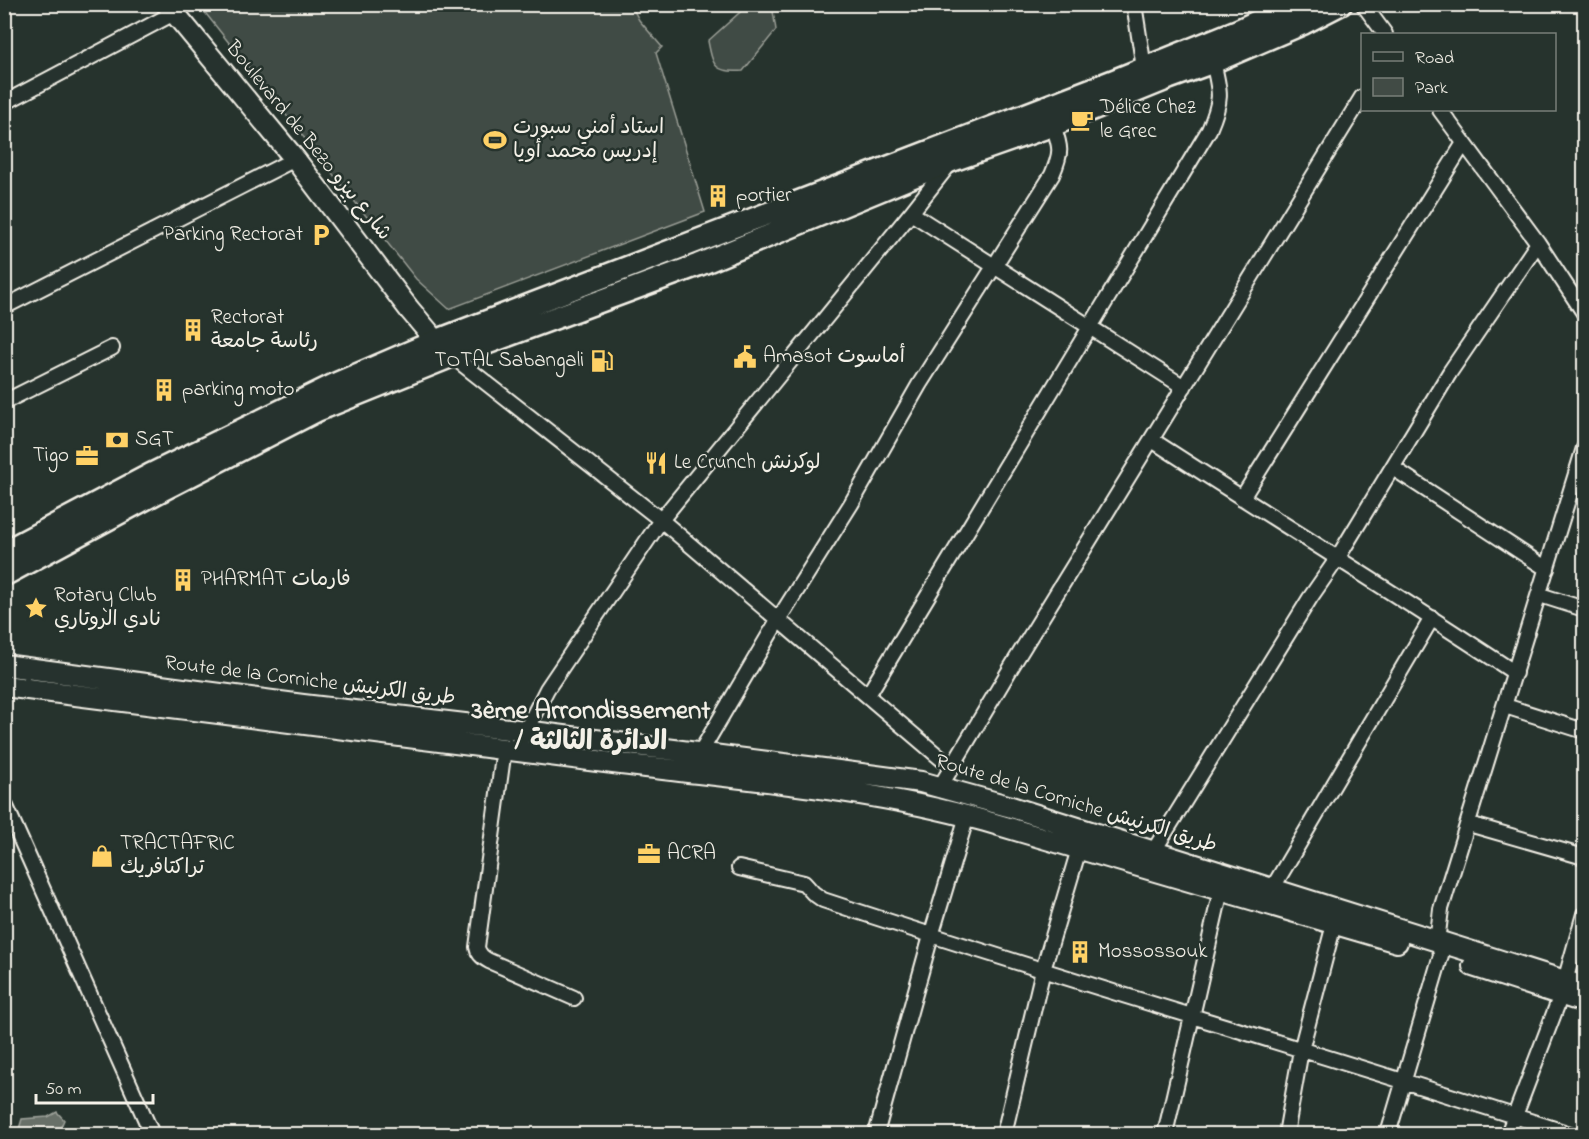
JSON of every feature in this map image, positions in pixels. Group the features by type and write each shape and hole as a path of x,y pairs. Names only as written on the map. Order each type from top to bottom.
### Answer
{"main road":[{"path":"4,574 318,410 452,356 698,265 953,160 1053,124 1295,4"},
{"path":"4,552 150,475 338,383 436,341 690,243 1148,76 1213,62 1341,4"},
{"path":"690,243 698,265"}],"street":[{"path":"1134,4 1148,76"},
{"path":"1363,4 1384,33"},
{"path":"4,103 170,9"},
{"name":"Boulevard de Bezo شارع بيزو","path":"170,9 295,159 409,309 452,356"},
{"path":"868,695 1209,130 1218,108 1220,88 1213,62"},
{"path":"940,787 1361,99"},
{"path":"1441,111 1538,243 1584,313"},
{"path":"700,753 778,620 851,504 919,385 1052,175 1061,148 1053,124"},
{"path":"1242,498 1464,143"},
{"path":"4,307 295,159"},
{"path":"574,998 489,961 478,951 510,750 525,731 547,689 661,520 953,160"},
{"path":"911,213 1184,387"},
{"path":"1153,852 1310,598 1337,559 1450,372 1538,243"},
{"path":"4,402 112,348"},
{"path":"452,356 661,520 951,767"},
{"path":"1152,440 1515,673"},
{"path":"1388,1134 1440,948 1438,934 1441,909 1584,448"},
{"path":"1393,468 1547,569"},
{"path":"1540,595 1584,609"},
{"path":"1272,889 1432,618"},
{"name":"Route de la Corniche طريق الكرنيش","path":"4,665 303,705 921,782 1008,806 1272,889 1563,988 1584,1002"},
{"name":"Route de la Corniche طريق الكرنيش","path":"4,686 805,787 898,801 967,816 1334,924 1440,948"},
{"path":"1505,706 1584,731"},
{"path":"4,802 153,1134"},
{"path":"876,1134 967,816"},
{"path":"1468,824 1584,857"},
{"path":"1004,1134 1043,970 1079,849"},
{"path":"739,868 804,883 823,900 931,936 1570,1134"},
{"path":"1165,1134 1221,890"},
{"path":"1508,1134 1563,988 1584,914"},
{"path":"1286,1134 1301,1050 1334,924"},
{"name":"Route de la Corniche طريق الكرنيش","path":"1563,988 1584,987"}],"green space":[{"name":"استاد أمني سبورت إدريس محمد أويا","path":"199,5 631,5 639,20 662,47 656,53 705,212 449,309 416,279"},
{"path":"748,5 772,5 776,30 743,71 726,71 714,62 708,41"}],"shaded area":[{"path":"57,1112 64,1120 59,1131 22,1134 19,1129 22,1119 48,1117"}],"place":[{"name":"Délice Chez le Grec","path":"1082,120"},
{"name":"استاد أمني سبورت إدريس محمد أويا","path":"495,140"},
{"name":"portier","path":"718,196"},
{"name":"Parking Rectorat","path":"321,235"},
{"name":"Rectorat رئاسة جامعة","path":"193,330"},
{"name":"Amasot أماسوت","path":"745,357"},
{"name":"TOTAL Sabangali","path":"602,361"},
{"name":"parking moto","path":"164,390"},
{"name":"SGT","path":"117,440"},
{"name":"Tigo","path":"87,456"},
{"name":"Le Crunch لوكرنش","path":"656,463"},
{"name":"PHARMAT فارمات","path":"183,580"},
{"name":"Rotary Club نادي الروتاري","path":"36,608"},
{"name":"ACRA","path":"649,854"},
{"name":"TRACTAFRIC تراكتافريك","path":"102,856"},
{"name":"Mossossouk","path":"1080,952"}],"district":[{"name":"3ème Arrondissement / الدائرة الثالثة","path":"591,726"}]}
